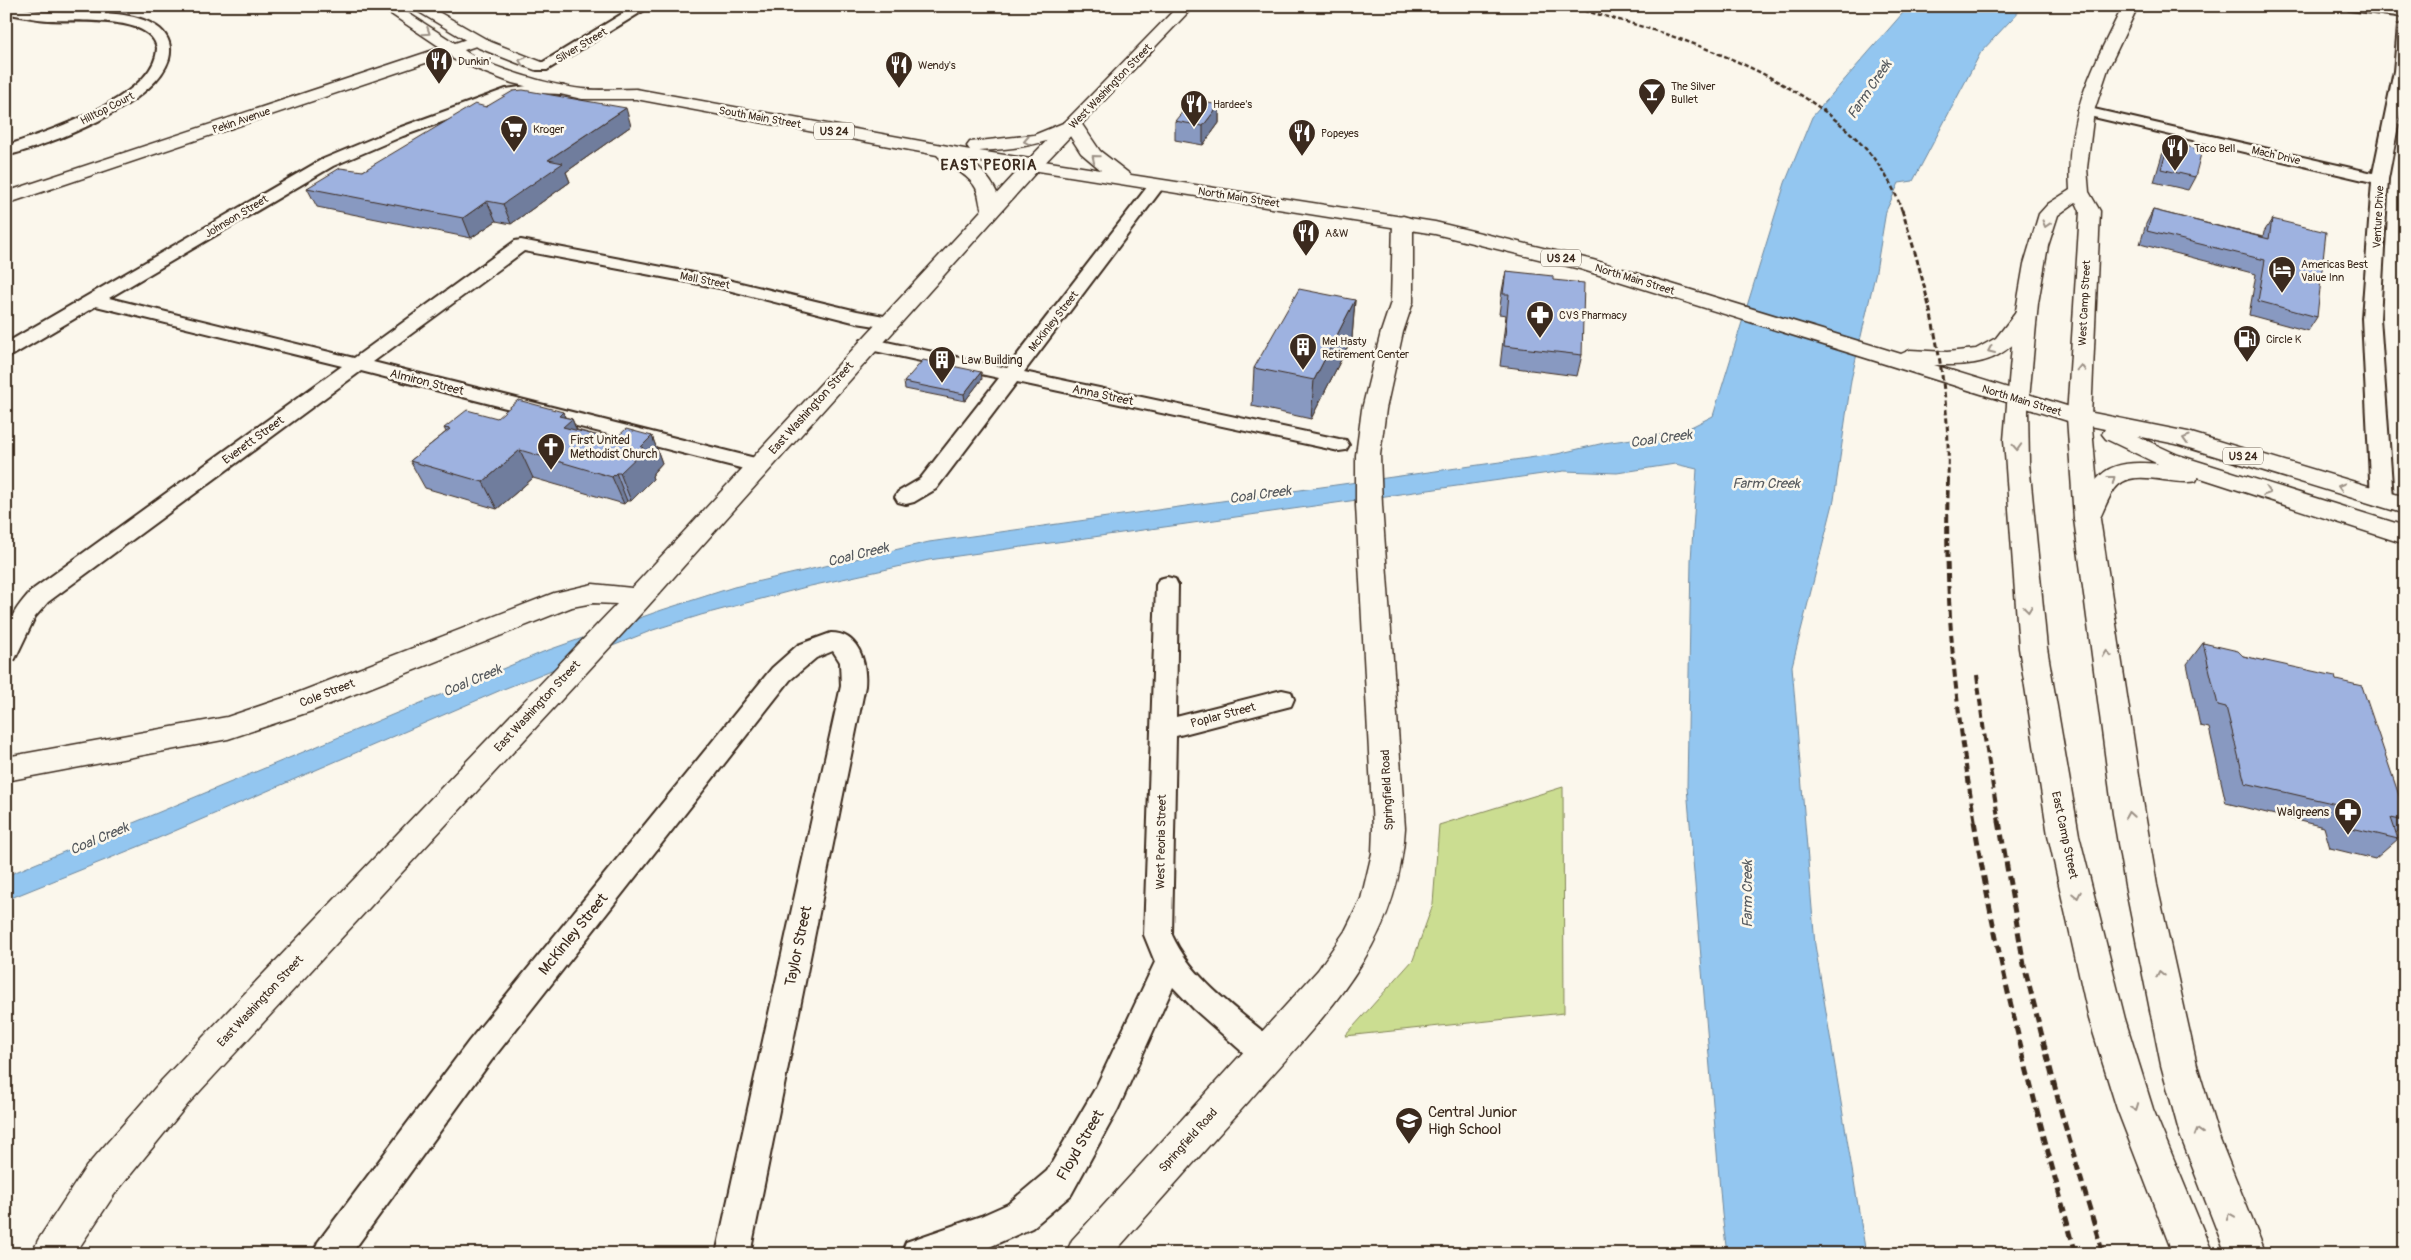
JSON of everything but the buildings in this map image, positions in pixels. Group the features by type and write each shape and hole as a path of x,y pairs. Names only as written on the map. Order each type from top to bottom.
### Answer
{"main road":[{"name":"South Main Street","path":"386,6 452,48 458,56 492,70 563,90 582,94 636,94 1032,166"},
{"name":"South Main Street","path":"416,6 461,30 476,41 510,56 542,67 618,86 636,94"},
{"path":"447,6 461,30"},
{"name":"West Washington Street","path":"1032,166 1187,6"},
{"name":"West Camp Street","path":"2079,417 2090,212 2080,192 2078,168 2085,112 2100,68 2131,6"},
{"name":"Pekin Avenue","path":"6,198 476,41"},
{"path":"937,150 1020,143 1039,139 1073,124 1081,143 1094,158 1129,180"},
{"path":"937,150 959,162 981,181 992,200 992,210"},
{"name":"North Main Street","path":"1032,166 1403,222 1586,264 2079,417 2180,436 2405,506"},
{"name":"East Washington Street","path":"52,1254 100,1181 174,1092 580,661 1032,166"},
{"path":"2019,399 2026,316 2036,255 2050,212 2080,192"},
{"name":"Springfield Road","path":"1086,1254 1325,990 1358,943 1376,907 1387,860 1389,809 1369,492 1368,449 1374,409 1392,332 1402,302 1403,222"},
{"path":"1884,356 1967,358 1982,354 2006,342 2026,316"},
{"name":"East Camp Street","path":"2019,399 2016,426 2025,586 2038,689 2056,796 2084,927 2107,1021 2130,1092 2193,1254"},
{"path":"2079,417 2087,519 2141,886 2179,1064 2199,1135 2246,1254"},
{"name":"North Main Street","path":"2079,417 2169,460 2405,536"},
{"path":"2087,519 2104,485 2114,475 2141,471 2221,477"},
{"name":"Cole Street","path":"6,770 228,728 302,703 572,597 596,592 638,598"}],"street":[{"name":"Silver Street","path":"542,67 645,6"},
{"path":"2349,6 2405,13"},
{"name":"Hilltop Court","path":"6,9 47,16 113,19 134,23 154,31 163,44 164,51 163,62 158,72 147,85 130,96 97,115 6,151"},
{"name":"Venture Drive","path":"2382,500 2371,318 2380,179 2400,71 2405,26"},
{"name":"Johnson Street","path":"476,104 500,92 506,86 504,77 492,70"},
{"name":"Johnson Street","path":"6,352 327,163 364,146 516,91 539,88 563,90"},
{"name":"Mach Drive","path":"2085,112 2380,179"},
{"name":"McKinley Street","path":"906,497 928,484 1157,185"},
{"name":"Mall Street","path":"521,245 720,283 856,317 888,322"},
{"name":"Everett Street","path":"6,653 16,615 521,245"},
{"name":"Almiron Street","path":"94,300 358,364 760,466"},
{"name":"Anna Street","path":"868,344 1339,445"},
{"name":"West Peoria Street","path":"1167,585 1158,935 1170,962 1204,997 1267,1054"},
{"name":"McKinley Street","path":"330,1254 480,1051 781,674 820,645 839,642"},
{"name":"Taylor Street","path":"733,1254 853,686 855,671 849,652 839,642"},
{"name":"Poplar Street","path":"1163,730 1282,699"},
{"name":"Floyd Street","path":"918,1254 985,1232 1020,1216 1059,1183 1107,1098 1170,962"}],"green space":[{"path":"1563,787 1564,1013 1345,1036 1413,960 1433,904 1439,825"}],"water":[{"name":"Farm Creek","path":"1909,6 2024,6 1981,52 1913,181 1899,183 1886,211 1876,271 1851,380 1834,500 1792,666 1815,945 1866,1254 1727,1254 1722,1214 1687,787 1691,560 1697,469 1675,464 1617,473 1564,471 929,560 806,587 653,630 501,690 140,846 6,900 6,876 543,652 734,587 929,542 1557,454 1604,443 1681,432 1713,416 1785,183 1812,117"}],"railway":[{"path":"1564,6 1659,32 1710,50 1760,73 1807,99 1848,131 1881,168 1902,211"},
{"path":"1902,210 1930,309 1937,343 1946,410 1948,478"},
{"path":"1948,478 1948,566 1952,651 1975,823"},
{"path":"1977,675 1984,733 1999,823"},
{"path":"1974,821 2006,985 2076,1254"},
{"path":"1999,821 2024,965 2062,1115 2103,1254"}],"place":[{"name":"Dunkin'","path":"439,85"},
{"name":"Wendy's","path":"899,89"},
{"name":"The Silver Bullet","path":"1652,116"},
{"name":"Hardee's","path":"1194,128"},
{"name":"Kroger","path":"514,153"},
{"name":"Popeyes","path":"1302,157"},
{"name":"Taco Bell","path":"2175,172"},
{"name":"A&W","path":"1306,257"},
{"name":"Americas Best Value Inn","path":"2282,294"},
{"name":"CVS Pharmacy","path":"1540,339"},
{"name":"Circle K","path":"2247,363"},
{"name":"Mel Hasty Retirement Center","path":"1303,371"},
{"name":"Law Building","path":"942,384"},
{"name":"First United Methodist Church","path":"551,471"},
{"name":"Walgreens","path":"2348,836"},
{"name":"Central Junior High School","path":"1409,1145"}],"district":[{"name":"EAST PEORIA","path":"989,165"}],"water label":[{"name":"Coal Creek","path":"1661,438"},
{"name":"Coal Creek","path":"1260,494"},
{"name":"Coal Creek","path":"858,554"},
{"name":"Coal Creek","path":"472,680"},
{"name":"Coal Creek","path":"99,838"}]}
